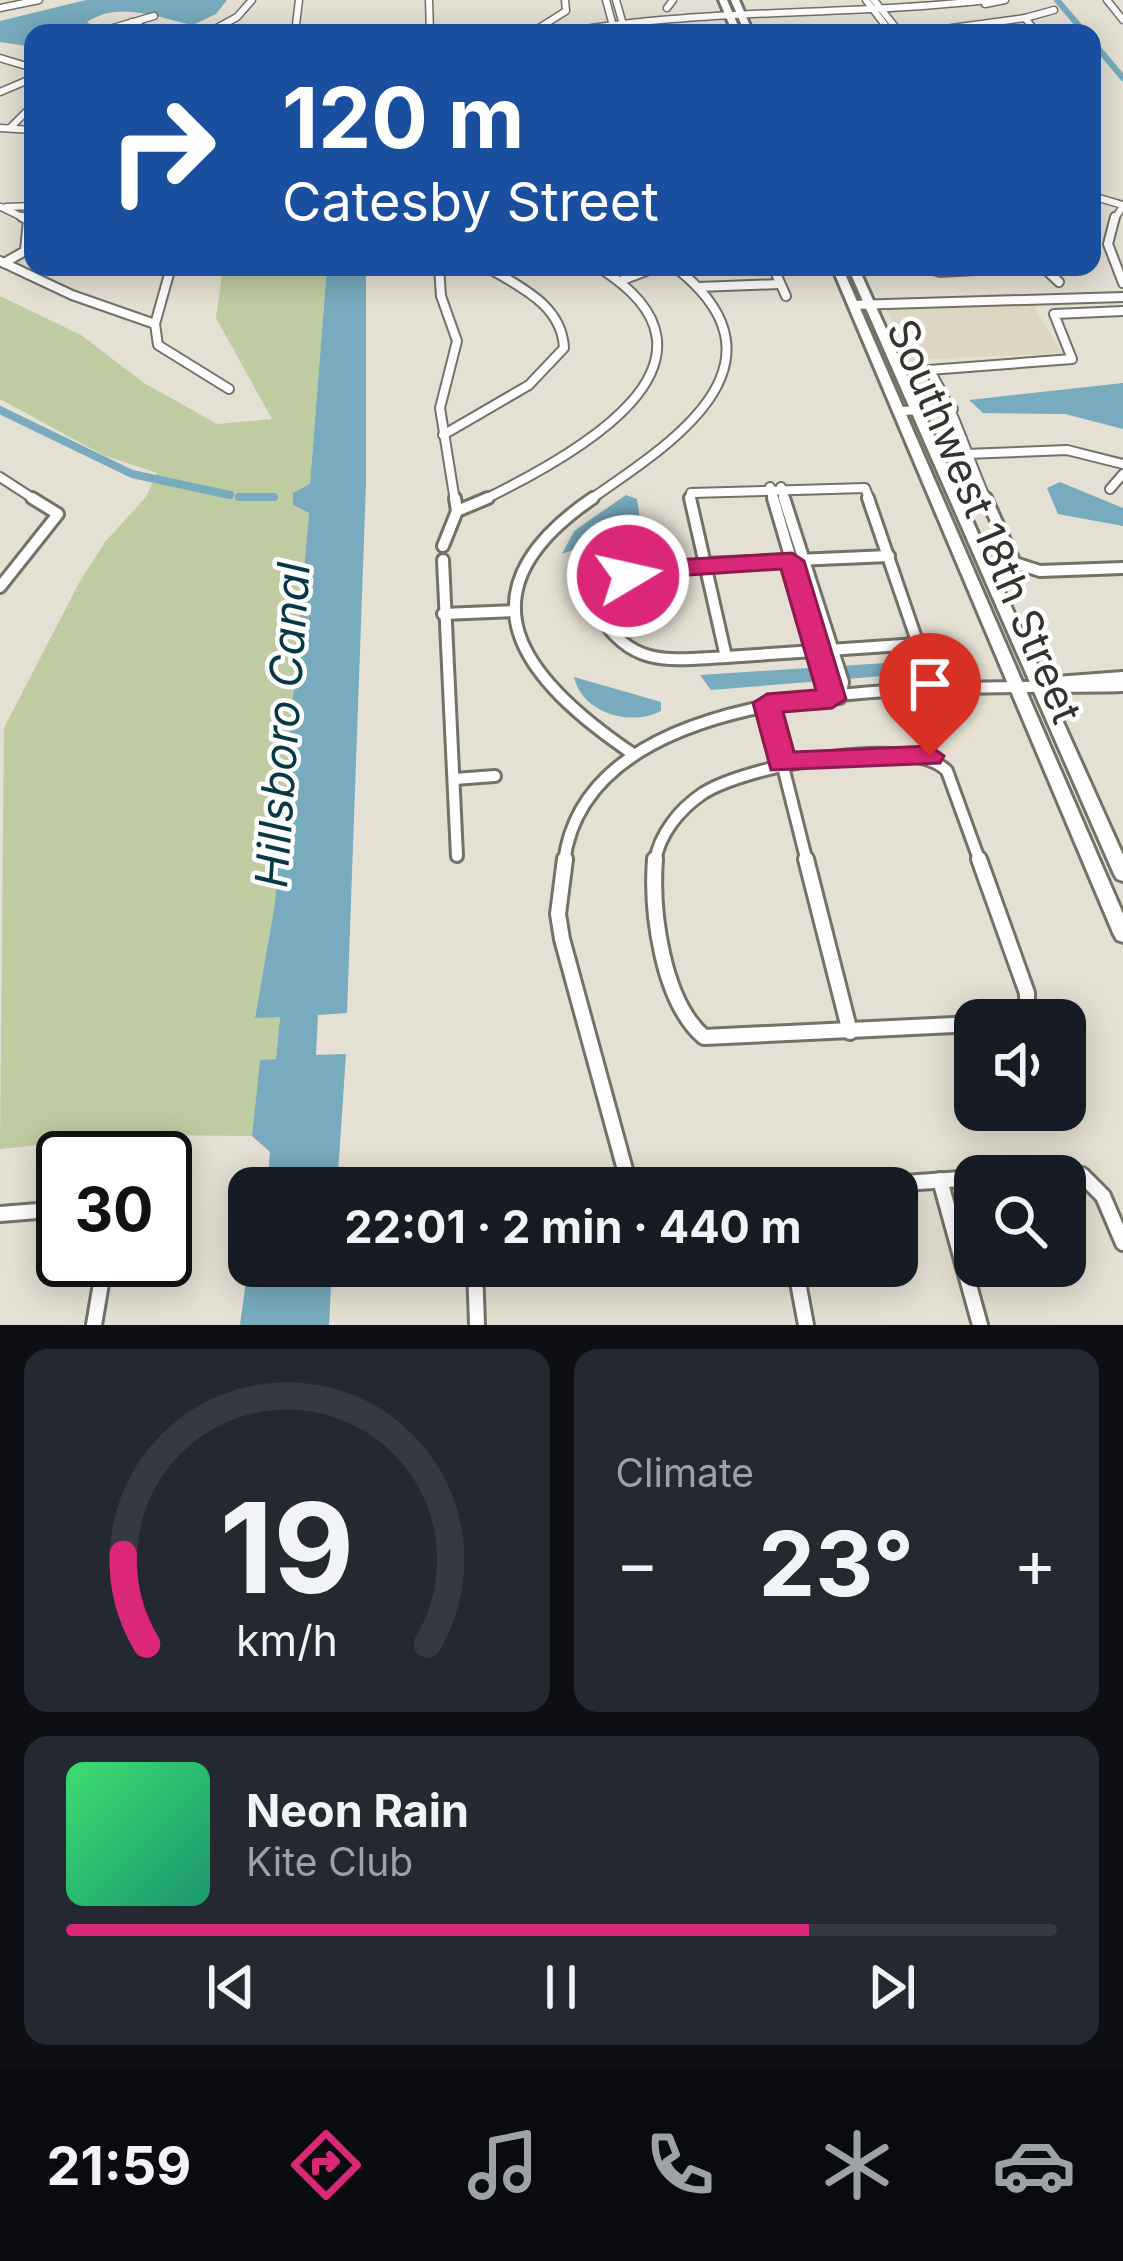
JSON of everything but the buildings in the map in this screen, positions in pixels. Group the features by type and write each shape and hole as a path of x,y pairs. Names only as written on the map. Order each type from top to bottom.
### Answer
{"main road":[{"path":"723,0 742,24"},
{"path":"735,0 737,24"},
{"name":"Southwest 18th Street","path":"841,276 1039,686 1123,874"},
{"name":"Southwest 18th Street","path":"858,276 1018,689 1123,935"}],"street":[{"path":"0,8 39,0"},
{"path":"224,24 252,0"},
{"path":"545,24 564,12 565,0"},
{"path":"606,0 612,22"},
{"path":"616,0 622,22"},
{"path":"668,8 673,0"},
{"path":"870,0 892,24"},
{"path":"881,14 988,0"},
{"path":"603,24 881,14 1005,0"},
{"path":"1107,0 1123,20"},
{"path":"981,24 1054,10"},
{"path":"881,14 886,24"},
{"path":"125,24 154,16"},
{"path":"1025,18 1030,24"},
{"path":"132,22 136,24"},
{"path":"1123,205 1106,236 1109,256 1123,283"},
{"path":"32,276 155,324"},
{"path":"168,276 155,324 158,345 229,389"},
{"path":"440,276 441,296 457,340 440,408 457,511 443,546"},
{"path":"443,435 529,385 564,348 562,325 552,311 500,276"},
{"path":"457,511 509,489 559,458 645,385 658,362 659,331 650,309 612,276"},
{"path":"617,279 622,276"},
{"path":"617,279 627,276"},
{"path":"633,754 552,693 523,648 515,610 524,569 542,540 666,446 718,387 725,366 725,334 698,287 685,276"},
{"path":"776,276 785,296"},
{"path":"926,276 928,285"},
{"path":"1051,276 1059,282"},
{"path":"698,287 779,284"},
{"path":"853,305 1007,294 1123,297"},
{"path":"1123,311 1054,314 1072,359 931,367 935,386 952,406 966,454 1020,567 1041,570 1097,561 1123,568"},
{"path":"906,408 952,406"},
{"path":"966,454 1060,449 1123,464"},
{"path":"1110,489 1123,474"},
{"path":"0,477 58,514 0,586"},
{"path":"725,657 705,566 691,493 860,484 890,556 919,640 910,648 821,658 668,660 637,654 610,637 599,616 606,591 628,576 705,566 890,556"},
{"path":"775,487 836,698"},
{"path":"443,560 457,856"},
{"path":"796,561 843,682 836,698"},
{"path":"442,614 515,610"},
{"path":"624,1167 562,939 558,888 567,841 581,812 633,754 689,723 767,703 1123,682"},
{"path":"767,703 850,1032"},
{"path":"954,1025 723,1040 704,1037 690,1025 654,916 653,869 675,821 720,783 782,763 914,754 944,765 1028,999"},
{"path":"454,778 495,776"},
{"path":"1086,1176 1104,1190 1123,1243"},
{"path":"918,1182 954,1179"},
{"path":"940,1180 980,1325"},
{"path":"0,1214 36,1211"},
{"path":"94,1325 100,1287"},
{"path":"476,1287 477,1325"},
{"path":"799,1287 806,1325"}],"shaded area":[{"path":"1032,303 1062,353 911,360 886,308"}],"green space":[{"path":"222,276 326,276 310,484 293,505 309,513 275,903 255,1017 280,1016 276,1059 260,1061 252,1136 192,1135 192,1131 36,1131 36,1145 0,1149 4,728 79,583 105,542 146,497 157,473 103,455 0,399 0,296 81,335 144,383 217,424 272,419 216,318"}],"water":[{"path":"86,0 227,0 216,14 195,24 126,11 100,16 90,24 24,24 24,46 0,42 0,21"},
{"name":"Hillsboro Canal","path":"326,276 366,276 366,483 347,1013 318,1015 316,1055 346,1054 338,1167 269,1167 270,1152 252,1136 260,1060 276,1059 280,1017 255,1018 275,903 309,513 293,505 293,493 310,484"},
{"path":"1123,383 1123,429 1065,414 983,413 969,400"},
{"path":"1060,482 1123,508 1123,526 1058,514 1047,488"},
{"path":"626,495 637,499 641,526 562,554 574,531"},
{"path":"951,641 964,646 970,658 958,670 711,690 700,675 917,661 937,656 939,644"},
{"path":"574,677 661,702 661,711 635,718 609,714 587,700"},
{"path":"245,1287 331,1287 329,1325 240,1325"}],"waterway":[{"path":"1057,0 1077,24"},
{"path":"1101,52 1123,78"},
{"path":"0,410 132,474 230,495"},
{"path":"239,497 274,497"}],"route":[{"path":"628,576 658,569 792,561 832,699 767,703 782,763 930,756"}]}
